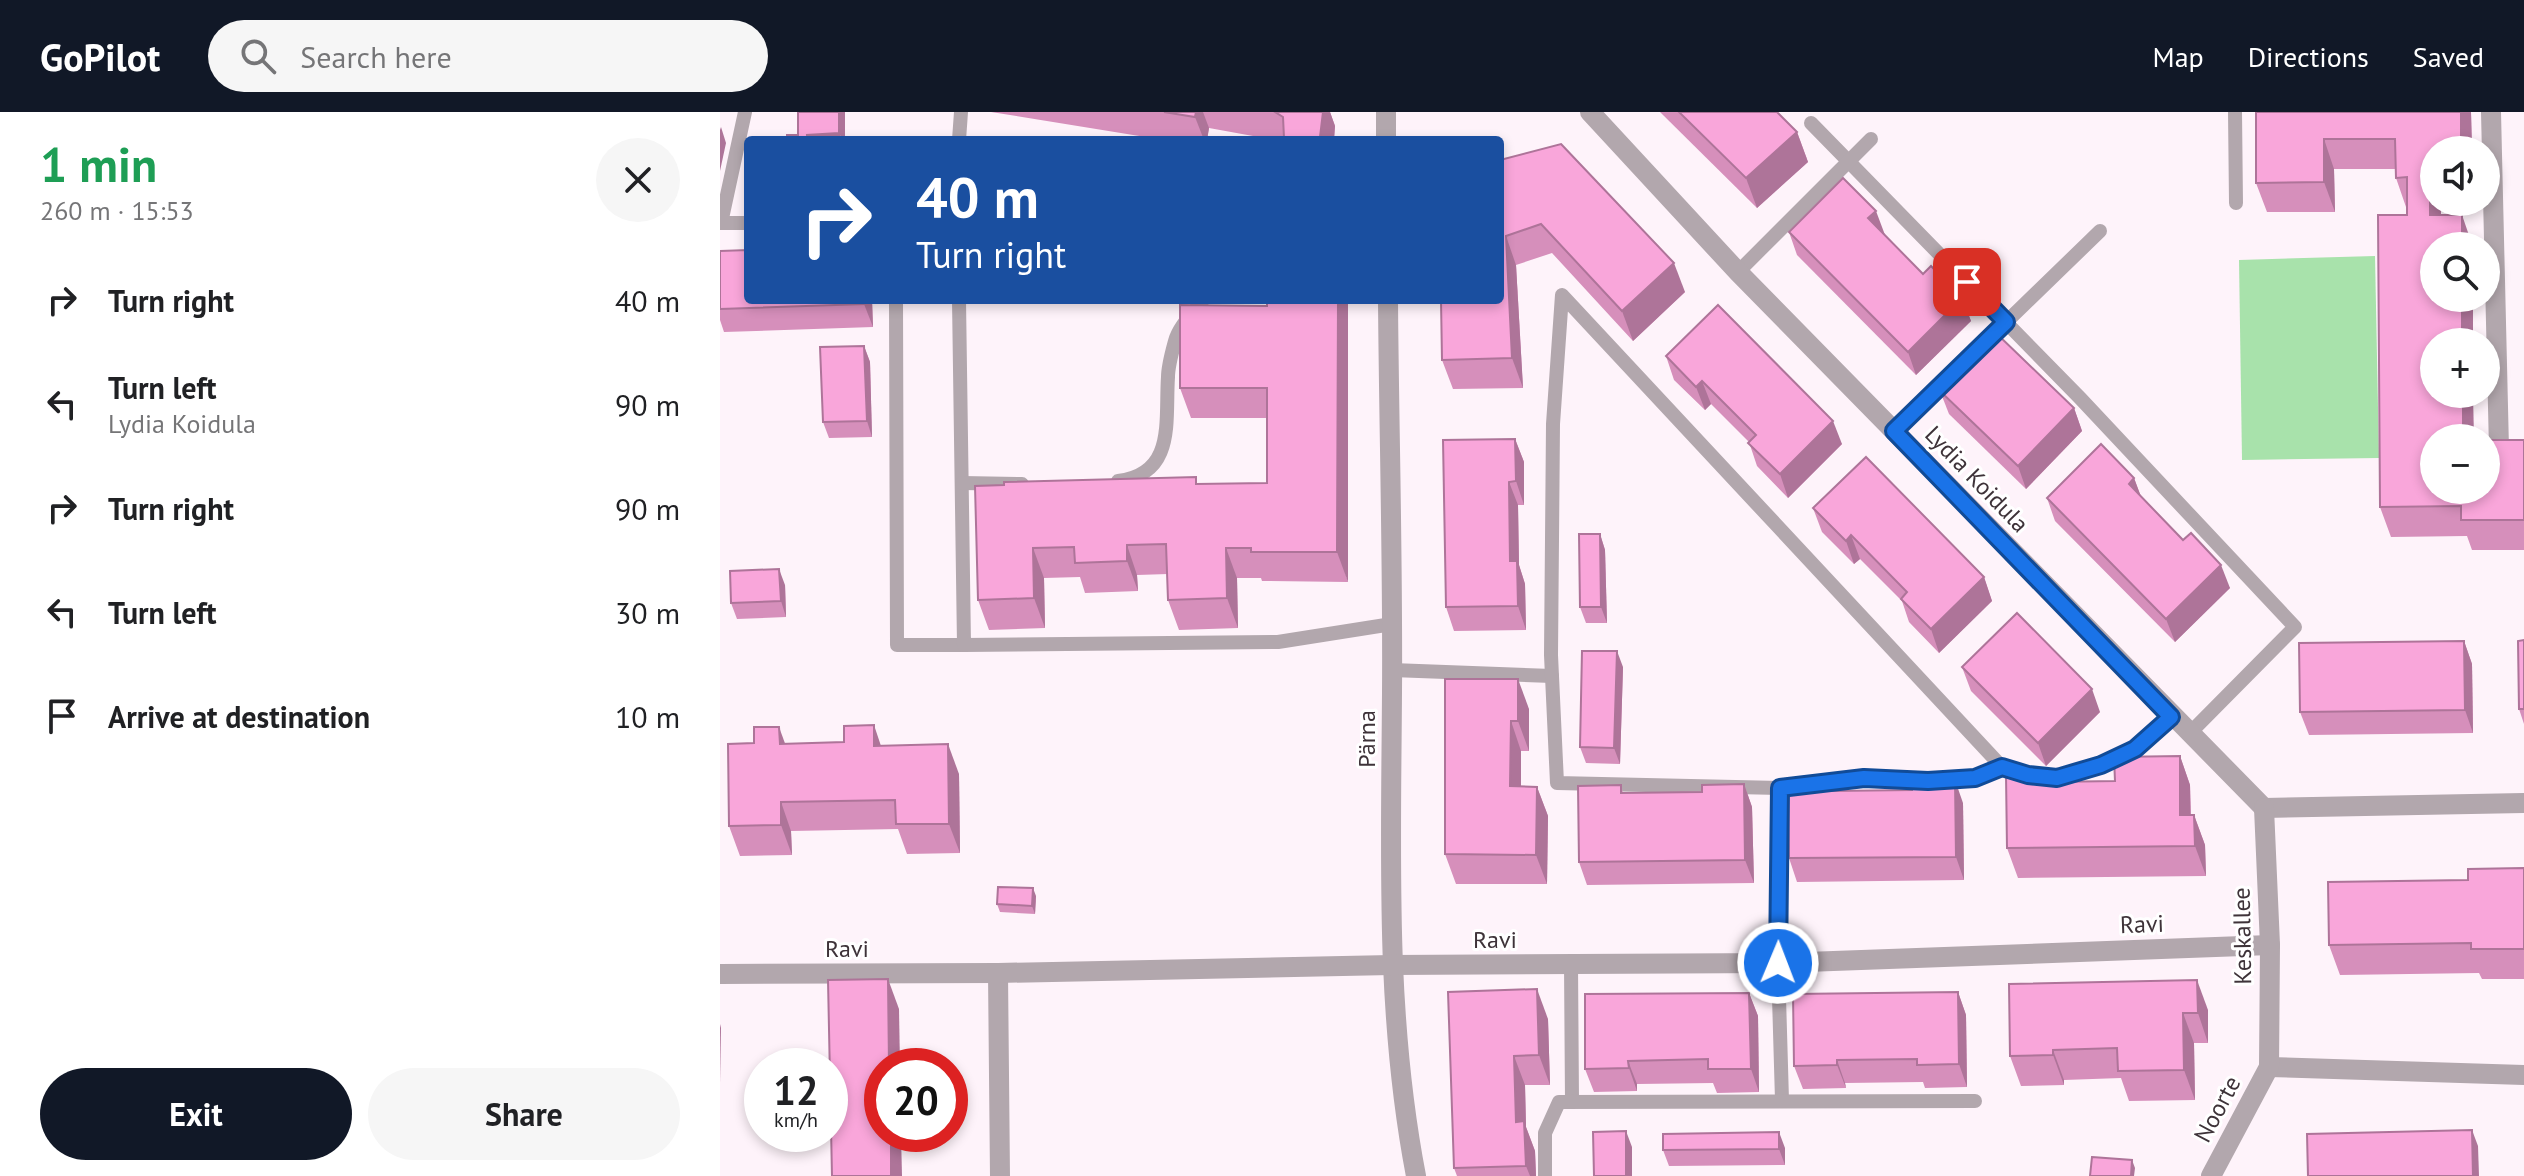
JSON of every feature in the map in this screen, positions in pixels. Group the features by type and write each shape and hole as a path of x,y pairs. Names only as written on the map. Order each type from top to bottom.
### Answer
{"street":[{"path":"1386,112 1386,136"},
{"name":"Lydia Koidula","path":"1590,112 1738,272 2171,717 2264,808"},
{"path":"2491,112 2499,449 2524,449"},
{"name":"Pärna","path":"1388,304 1392,624 1391,965 1397,1057 1416,1176"},
{"path":"2264,808 2524,803"},
{"name":"Keskallee","path":"2264,808 2270,945 2269,1067"},
{"name":"Ravi","path":"720,974 1778,963 2270,945"},
{"path":"998,973 1000,1176"},
{"path":"2269,1067 2524,1075"},
{"name":"Noorte","path":"2214,1175 2269,1067"}],"lane":[{"path":"744,223 721,223 745,112"},
{"path":"959,136 961,112"},
{"path":"2235,112 2236,203"},
{"path":"1811,123 2006,322 2295,627 2189,734"},
{"path":"1738,272 1871,139"},
{"path":"1894,431 2100,231"},
{"path":"2002,767 1975,778 1928,781 1864,778 1780,788 1557,783 1552,676 1553,424 1562,295 2002,767 2028,775 2057,778 2101,765 2135,749 2171,717"},
{"path":"896,304 897,645 1278,642 1392,624"},
{"path":"959,304 964,645"},
{"path":"1104,483 1136,479 1160,457 1166,434 1168,373 1176,336 1200,304"},
{"path":"962,483 1041,484"},
{"path":"1392,670 1552,676"},
{"path":"1780,788 1778,963 1782,1100"},
{"path":"1571,964 1572,1100"},
{"path":"1545,1176 1545,1133 1559,1102 1975,1101"}],"green space":[{"path":"2375,256 2379,458 2242,460 2239,260"}],"building":[{"path":"798,112 839,112 839,133 806,135 839,136 787,136 798,135"},
{"path":"1164,112 1196,112 1195,117"},
{"path":"1275,112 1323,112 1320,136 1284,136 1283,117"},
{"path":"1679,112 1777,112 1797,132 1746,178"},
{"path":"2256,112 2461,112 2461,136 2420,136 2420,216 2462,216 2462,232 2420,232 2420,312 2462,312 2462,328 2420,328 2420,408 2463,408 2463,424 2420,424 2420,504 2500,504 2500,440 2524,440 2524,520 2461,520 2461,506 2380,507 2378,215 2407,215 2407,177 2396,178 2395,139 2324,139 2324,182 2256,183"},
{"path":"1561,144 1674,263 1622,311 1541,224 1506,236 1512,358 1442,360 1441,304 1504,304 1504,159"},
{"path":"1843,178 1876,211 1868,218 1923,274 1931,266 1962,298 1908,352 1789,232"},
{"path":"744,250 744,304 864,304 720,309 720,251"},
{"path":"1338,304 1337,552 1251,552 1251,548 1226,548 1227,598 1168,600 1166,544 1127,545 1127,561 1075,563 1074,547 1033,548 1034,598 978,600 975,486 1004,485 1004,482 1196,477 1196,484 1267,483 1267,388 1180,388 1180,305"},
{"path":"1718,305 1833,421 1780,474 1748,443 1756,435 1702,381 1696,387 1666,356"},
{"path":"1996,333 2074,408 2018,466 1940,391"},
{"path":"864,346 867,421 823,422 820,347"},
{"path":"1515,439 1516,481 1509,482 1510,561 1517,561 1518,606 1446,607 1443,440"},
{"path":"2101,444 2134,478 2129,484 2183,540 2191,533 2221,565 2166,619 2047,498"},
{"path":"1866,457 1984,577 1931,629 1901,599 1907,592 1851,535 1846,541 1813,508"},
{"path":"1579,534 1600,534 1601,607 1580,607"},
{"path":"779,569 781,601 731,603 730,571"},
{"path":"2017,613 2092,689 2038,743 1962,667"},
{"path":"2524,640 2524,709 2519,709 2518,641"},
{"path":"2464,641 2465,710 2300,712 2299,643"},
{"path":"1582,651 1617,651 1614,748 1580,747"},
{"path":"1445,679 1518,679 1518,721 1511,721 1510,786 1537,787 1536,855 1445,854"},
{"path":"874,725 874,746 948,744 949,824 896,824 895,800 781,802 781,825 729,826 728,744 754,743 754,727 779,727 780,744 844,742 844,726"},
{"path":"2180,756 2180,815 2194,815 2195,846 2007,848 2006,775 2049,774 2049,782 2115,781 2114,757"},
{"path":"1912,780 1955,780 1956,857 1789,858 1788,783 1832,782 1832,791 1912,790"},
{"path":"1744,784 1745,860 1579,862 1578,786 1621,785 1621,793 1702,792 1702,785"},
{"path":"2524,868 2524,949 2471,949 2471,943 2329,945 2328,882 2468,880 2468,869"},
{"path":"998,887 1033,888 1032,906 997,904"},
{"path":"888,979 889,1048 864,1048 864,1152 891,1152 891,1176 832,1176 832,1152 848,1152 848,1048 829,1048 828,980"},
{"path":"2197,980 2198,1013 2183,1013 2184,1070 2118,1071 2117,1048 2053,1050 2053,1055 2010,1056 2009,984"},
{"path":"1537,989 1539,1055 1514,1056 1516,1122 1524,1121 1526,1166 1454,1168 1448,992"},
{"path":"1958,992 1959,1064 1917,1065 1917,1059 1837,1060 1837,1065 1794,1066 1793,994"},
{"path":"1749,993 1751,1069 1708,1069 1708,1059 1628,1061 1629,1068 1585,1069 1585,994"},
{"path":"2472,1130 2473,1176 2308,1176 2307,1134"},
{"path":"1626,1131 1626,1176 1594,1176 1593,1132"},
{"path":"1779,1132 1779,1149 1663,1150 1663,1134"},
{"path":"2092,1157 2132,1160 2131,1176 2090,1176"}],"route":[{"path":"1778,963 1780,788 1864,778 1928,781 1975,778 2002,767 2028,775 2057,778 2101,765 2135,749 2171,717 1894,431 2006,322 1967,282"}]}
